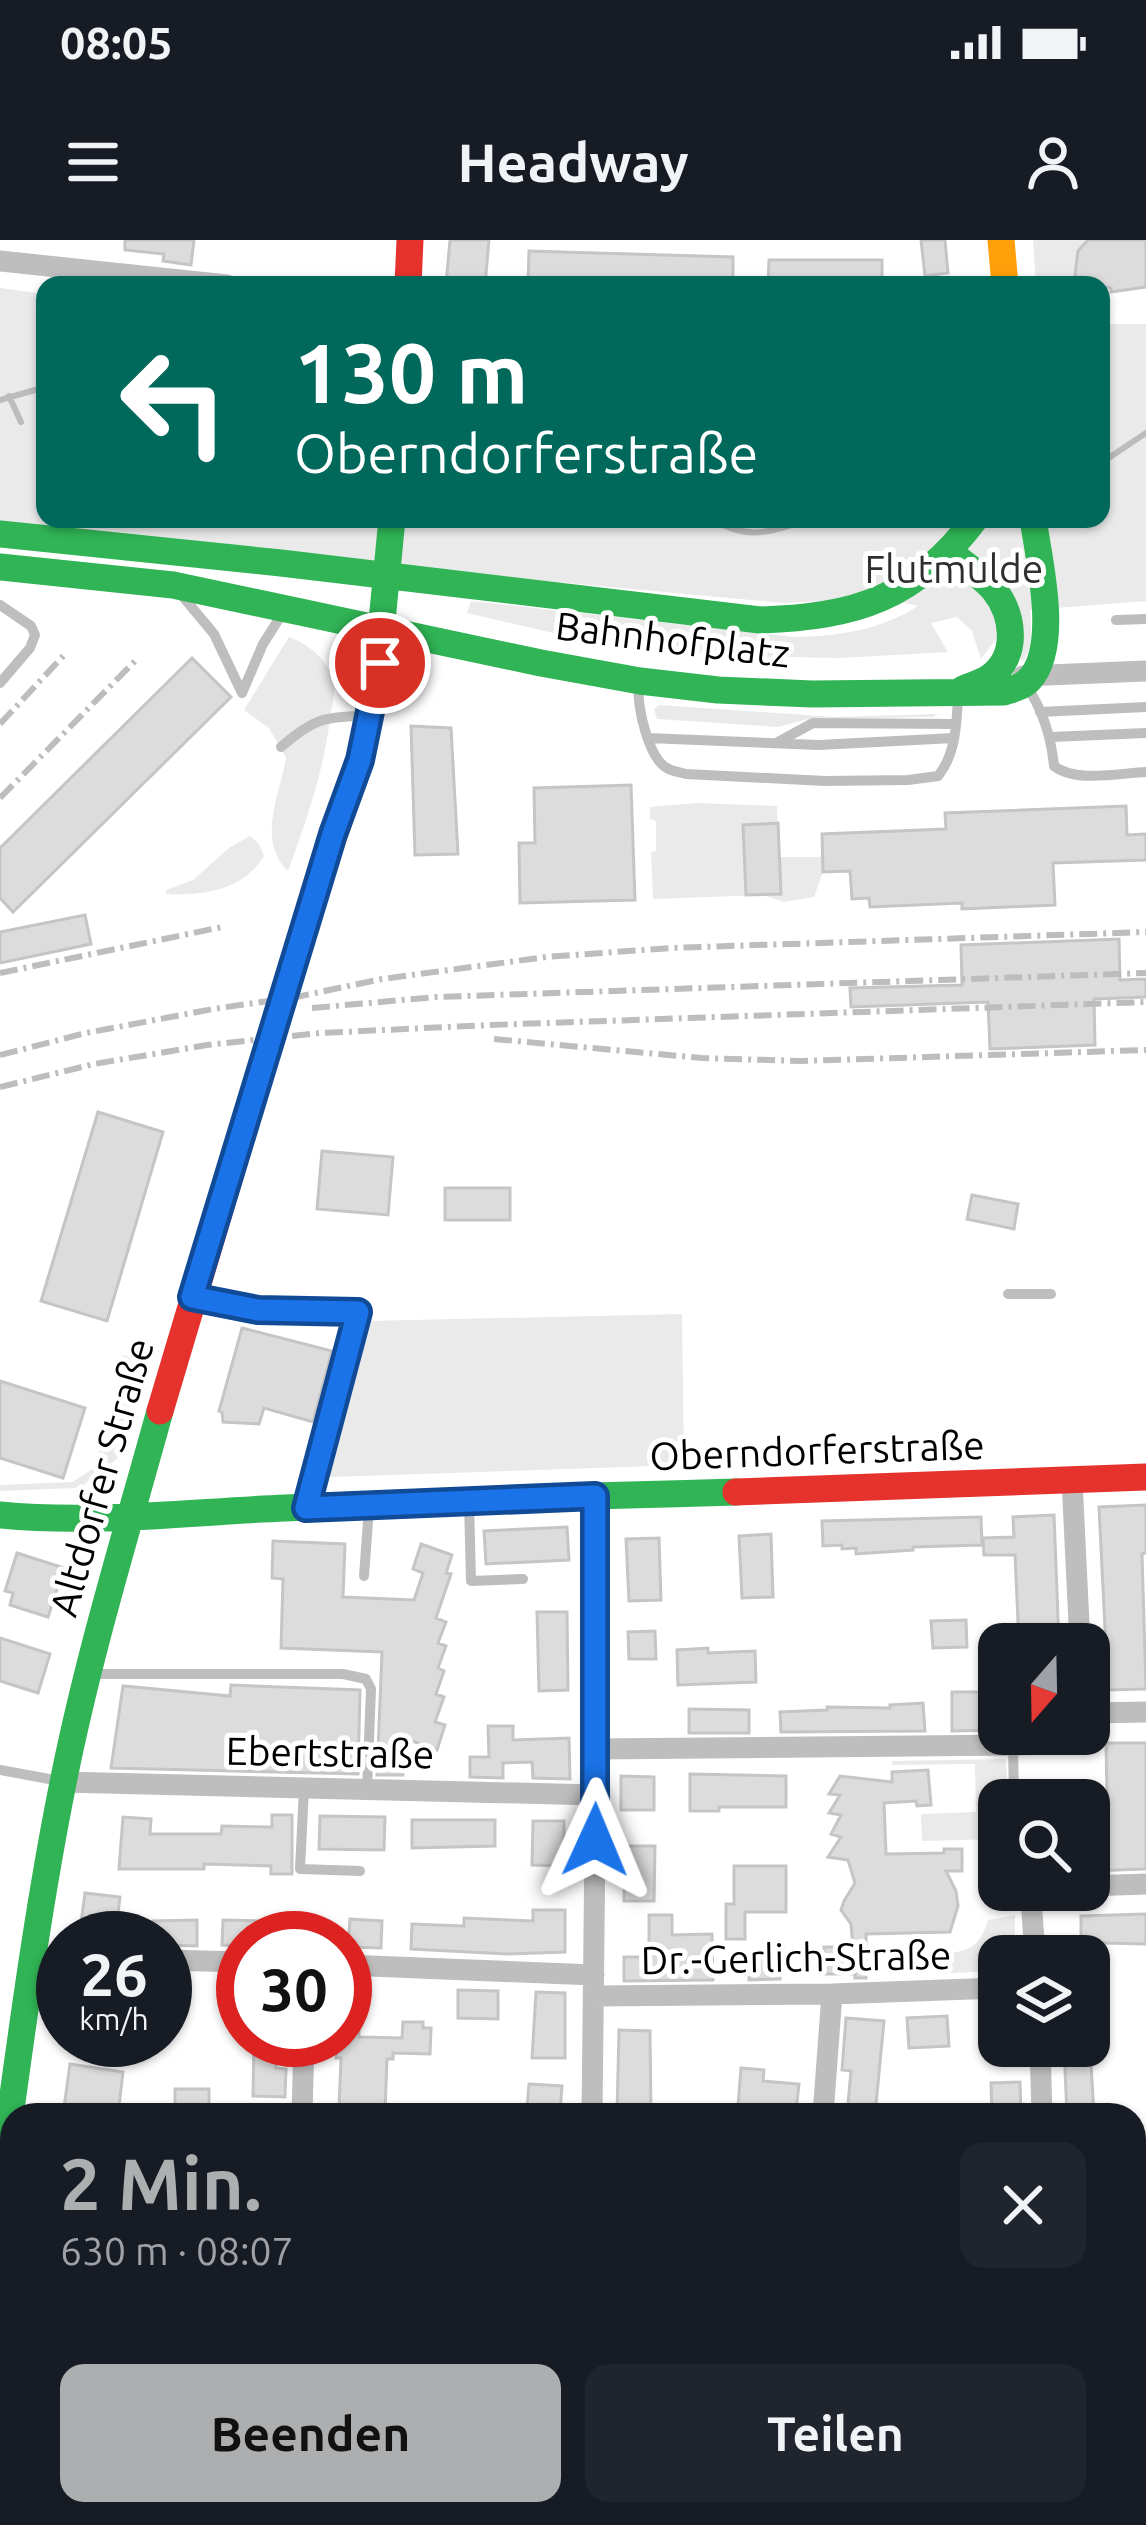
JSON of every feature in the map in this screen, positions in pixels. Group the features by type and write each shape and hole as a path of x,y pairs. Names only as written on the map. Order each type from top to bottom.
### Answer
{"main road":[{"path":"408,276 410,240"},
{"path":"1001,240 1004,276"},
{"name":"Altdorfer Straße","path":"12,2103 63,1782 88,1674 192,1297 370,716 380,663 391,528"},
{"path":"0,534 797,621 844,614 907,585 949,552 968,528"},
{"path":"949,552 987,583 1008,612 1014,674 1041,660 1044,641 1034,528"},
{"name":"Bahnhofplatz","path":"0,567 173,585 640,681 718,690 1004,692 1014,674"},
{"name":"Oberndorferstraße","path":"0,1515 130,1515 1146,1477"}],"street":[{"path":"0,261 142,276"},
{"path":"1014,674 1146,671"},
{"path":"192,1297 258,1310 358,1312 306,1508"},
{"path":"1072,1480 1079,1623"},
{"path":"592,2103 595,1496"},
{"path":"1110,1713 1146,1712"},
{"path":"596,1749 978,1745"},
{"name":"Ebertstraße","path":"63,1782 596,1795"},
{"path":"1110,1885 1146,1884"},
{"name":"Dr.-Gerlich-Straße","path":"372,1967 594,1985 832,1994 978,1989"},
{"path":"825,2103 832,1994"},
{"path":"302,2103 303,2067"},
{"path":"1041,2067 1042,2103"}],"lane":[{"path":"173,585 214,634 242,693 263,644 285,610"},
{"path":"0,605 31,626 35,634 30,648 0,682"},
{"path":"1116,620 1146,619"},
{"path":"1014,674 1040,712 1051,737 1054,766 1063,773 1146,772"},
{"path":"640,681 637,698 648,739 665,768 686,774 860,781 938,776 948,764 958,691"},
{"path":"1040,712 1146,707"},
{"path":"281,747 304,726 330,717 370,716"},
{"path":"776,743 813,723 956,724"},
{"path":"1051,737 1146,733"},
{"path":"648,739 819,745 954,738"},
{"path":"1008,1294 1051,1294"},
{"path":"469,1499 471,1581 523,1580"},
{"path":"364,1576 369,1505"},
{"path":"88,1674 343,1674 366,1679 371,1689 367,1789"},
{"path":"0,1770 63,1782"},
{"path":"304,1788 300,1869 360,1871"}],"green space":[{"path":"1033,240 1089,240 1078,251 1077,276 1035,276"},
{"name":"Flutmulde","path":"0,288 36,293 36,527 0,523"},
{"name":"Flutmulde","path":"1110,324 1146,324 1146,601 1030,610 1030,644 1022,662 1000,634 981,659 972,631 957,617 931,623 948,652 839,658 610,646 467,613 471,601 794,637 858,631 918,606 883,598 784,603 46,528 1110,528"},
{"path":"289,637 322,659 334,691 319,776 288,871 278,859 272,831 286,758 269,728 244,710"},
{"path":"659,705 834,717 938,714 808,719 778,727 657,719 654,709"},
{"path":"696,803 777,806 779,857 823,857 814,897 784,902 763,895 653,899 651,852 656,851 656,821 650,819 650,807"},
{"path":"250,836 264,856 245,877 208,892 166,894 193,880"},
{"path":"682,1314 684,1465 331,1477 325,1468 368,1321"},
{"path":"123,1355 143,1361 117,1459 75,1488 0,1491 0,1485 72,1482 94,1468"},
{"path":"1006,1759 1007,1779 978,1779 978,1840 922,1841 921,1814 976,1812 975,1764 892,1765 892,1761"},
{"path":"1015,1915 1015,1935 982,1935 988,1920"},
{"path":"978,1940 978,1972 951,1973 948,1953"}],"building":[{"path":"125,240 194,240 191,265 163,261 164,254 125,250"},
{"path":"450,240 489,240 486,276 447,276"},
{"path":"921,240 945,240 948,273 925,276"},
{"path":"1088,240 1146,240 1146,287 1111,292 1110,276 1077,276 1078,251"},
{"path":"529,251 733,257 733,276 528,276"},
{"path":"769,260 882,260 882,276 768,276"},
{"path":"192,658 231,697 13,912 0,898 0,848"},
{"path":"411,726 451,728 458,854 415,855"},
{"path":"631,785 635,900 520,903 519,843 535,843 534,788"},
{"path":"1126,806 1127,835 1146,834 1146,860 1053,863 1055,905 870,907 869,898 852,899 850,871 823,872 822,834 946,829 945,813"},
{"path":"778,823 781,894 746,895 743,825"},
{"path":"85,915 91,944 0,963 0,932"},
{"path":"1119,939 1120,980 1146,979 1146,997 1094,999 1095,1045 990,1049 988,1002 851,1007 850,988 962,985 961,945"},
{"path":"98,1112 163,1132 107,1321 41,1301"},
{"path":"322,1151 393,1157 388,1215 317,1209"},
{"path":"445,1188 510,1188 510,1220 445,1220"},
{"path":"972,1195 1018,1204 1014,1229 967,1219"},
{"path":"242,1328 332,1351 313,1422 264,1408 259,1424 223,1422 219,1411"},
{"path":"0,1381 85,1408 63,1478 0,1458"},
{"path":"1146,1505 1146,1553 1142,1554 1146,1689 1110,1690 1110,1623 1105,1623 1099,1507"},
{"path":"1054,1515 1058,1623 1018,1623 1015,1555 984,1555 983,1538 1014,1537 1013,1517"},
{"path":"981,1517 982,1545 856,1554 856,1548 823,1546 822,1521"},
{"path":"567,1527 569,1560 486,1564 484,1531"},
{"path":"771,1534 773,1597 742,1598 739,1536"},
{"path":"659,1538 661,1600 629,1601 626,1539"},
{"path":"273,1541 345,1544 343,1597 414,1600 423,1573 413,1569 421,1544 452,1555 446,1573 451,1574 436,1618 446,1622 438,1643 446,1646 436,1694 444,1697 435,1722 445,1725 437,1750 404,1738 403,1775 377,1775 382,1652 281,1648 283,1579 272,1578"},
{"path":"17,1553 64,1568 48,1617 10,1605 13,1593 5,1591"},
{"path":"537,1612 567,1612 568,1690 539,1691"},
{"path":"966,1620 967,1647 933,1648 931,1621"},
{"path":"655,1631 656,1659 629,1659 628,1632"},
{"path":"0,1638 50,1654 38,1693 0,1681"},
{"path":"708,1648 708,1653 755,1651 756,1682 678,1685 677,1650"},
{"path":"231,1685 360,1690 358,1774 111,1768 123,1686 230,1696"},
{"path":"952,1692 978,1692 978,1730 952,1731"},
{"path":"923,1703 925,1731 781,1732 780,1712"},
{"path":"689,1709 749,1710 749,1733 689,1733"},
{"path":"488,1726 513,1726 513,1740 569,1738 570,1779 533,1778 532,1762 503,1763 503,1778 470,1777 470,1757 489,1757"},
{"path":"1110,1743 1146,1743 1146,1869 1110,1870"},
{"path":"928,1770 931,1805 884,1803 886,1854 962,1849 962,1871 946,1871 958,1906 950,1932 866,1934 866,1978 824,1974 824,1947 853,1947 851,1924 841,1910 855,1883 848,1860 828,1857 841,1837 831,1834 841,1815 829,1813 840,1795 829,1794 840,1776 892,1782 892,1772"},
{"path":"690,1774 786,1776 786,1807 690,1811"},
{"path":"621,1776 654,1777 654,1810 621,1810"},
{"path":"272,1815 292,1815 292,1874 271,1874 271,1866 204,1864 204,1869 119,1869 123,1817 151,1819 150,1834 221,1834 222,1826 272,1827"},
{"path":"320,1816 385,1817 384,1850 319,1849"},
{"path":"412,1820 495,1820 495,1846 412,1848"},
{"path":"533,1821 564,1821 564,1866 532,1865"},
{"path":"625,1846 655,1846 654,1901 624,1901"},
{"path":"734,1866 786,1866 786,1912 745,1912 745,1939 726,1939 726,1904 734,1904"},
{"path":"85,1893 120,1897 118,1911 83,1911"},
{"path":"533,1910 565,1910 565,1952 411,1949 412,1924 464,1926 464,1918 533,1921"},
{"path":"1146,1914 1146,1944 1110,1943 1110,1935 1081,1935 1081,1916"},
{"path":"649,1915 672,1915 672,1935 712,1934 713,1980 624,1981 624,1957 649,1957"},
{"path":"192,1920 197,1920 197,1946 192,1946"},
{"path":"372,1920 382,1921 381,1948 372,1948"},
{"path":"749,1955 781,1956 780,1979 749,1980"},
{"path":"458,1990 498,1991 498,2019 458,2018"},
{"path":"536,1992 565,1993 565,2058 532,2058"},
{"path":"947,2016 949,2046 909,2048 907,2018"},
{"path":"846,2018 884,2021 876,2103 848,2103 851,2071 842,2070"},
{"path":"403,2022 423,2022 423,2028 431,2028 430,2054 393,2053 393,2059 387,2059 385,2103 339,2103 341,2067 372,2067 372,2037 402,2038"},
{"path":"619,2030 650,2031 651,2103 617,2103"},
{"path":"70,2067 123,2072 119,2103 65,2103"},
{"path":"254,2067 286,2069 285,2097 253,2096"},
{"path":"1065,2067 1091,2067 1093,2103 1066,2103"},
{"path":"741,2068 764,2070 763,2081 799,2084 797,2103 738,2103"},
{"path":"1020,2082 1021,2103 992,2103 991,2083"},
{"path":"529,2084 562,2086 561,2103 527,2103"},
{"path":"175,2089 209,2089 209,2103 175,2103"}],"waterway":[{"path":"0,400 36,390"},
{"path":"9,396 21,422"},
{"path":"1110,457 1146,433"},
{"path":"732,528 748,532 779,528"}],"railway":[{"path":"0,724 66,653"},
{"path":"0,798 138,658"},
{"path":"0,973 222,927"},
{"path":"0,1055 213,1009 546,957 671,948 1146,932"},
{"path":"312,1008 436,997 1146,973"},
{"path":"0,1087 94,1064 320,1033 1146,1002"},
{"path":"494,1039 702,1058 802,1061 1146,1050"}],"traffic: fast":[{"path":"376,682 391,528"},
{"path":"0,534 760,620 826,614 881,598 930,568 968,528"},
{"path":"0,567 173,585 640,681 812,694 1004,692 1030,679 1044,645 1045,602 1034,528"},
{"path":"949,552 994,590 1009,623 1006,658 987,679 963,689"},
{"path":"12,2103 36,1934 73,1736 160,1411"},
{"path":"0,1515 107,1518 736,1492"}],"traffic: slow":[{"path":"1001,240 1004,276"},
{"path":"264,1062 360,760 376,682"}],"traffic: jam":[{"path":"408,276 410,240"},
{"path":"160,1411 264,1062"},
{"path":"736,1492 1146,1477"}],"route":[{"path":"380,663 360,760 333,834 192,1297 258,1310 358,1312 306,1508 595,1496 595,1840"}]}
